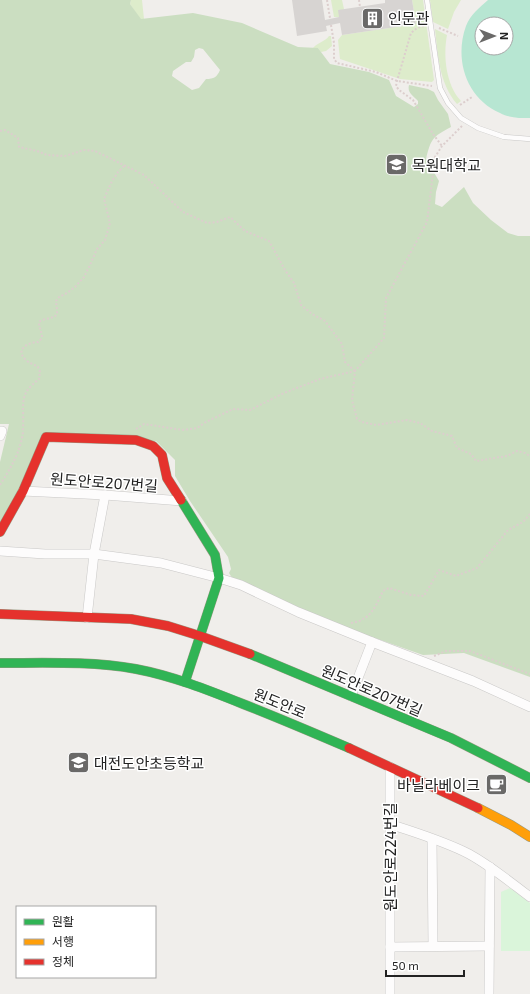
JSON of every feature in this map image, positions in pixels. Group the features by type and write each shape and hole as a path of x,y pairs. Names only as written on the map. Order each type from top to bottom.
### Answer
{"street":[{"name":"원도안로207번길","path":"0,532 23,491 46,437 136,440 153,446 162,455 167,478 215,555 219,578 185,682"},
{"name":"원도안로207번길","path":"23,491 182,501"},
{"path":"87,618 94,554 105,495"},
{"path":"0,551 45,554 94,554 161,563 219,578 241,585 298,612 473,681 530,707"},
{"name":"원도안로207번길","path":"0,614 131,619 168,626 237,649 351,696 451,738 530,778"},
{"path":"351,696 372,642"},
{"name":"원도안로","path":"0,663 70,663 121,667 185,682 220,694 303,728 477,806 530,837"},
{"name":"원도안로224번길","path":"390,767 390,994"},
{"path":"390,824 432,839 467,854 490,867 530,897"},
{"path":"432,839 433,946"},
{"path":"488,994 490,867"},
{"path":"390,946 489,946"}],"lane":[{"path":"427,0 440,88 448,103 461,118 478,128 504,137 530,139"}],"path":[{"path":"327,0 330,18"},
{"path":"359,0 360,7"},
{"path":"331,25 335,61 337,63 376,72 397,81 440,88"},
{"path":"422,26 411,33 396,86 399,90 414,100 433,134 442,146"},
{"path":"436,26 458,36"},
{"path":"463,104 472,97"},
{"path":"462,126 442,146 435,157 427,222 386,298 384,338 355,371 352,400 357,419 362,422 376,424 407,420 420,423 432,431 452,436 457,448 471,454 476,461 507,456 517,451 525,452 530,456"},
{"path":"0,131 5,130 18,138 19,147 47,155 65,156 84,150 95,151 144,175 183,212 207,223 217,222 230,217 245,231 269,241 284,270 294,283 301,305 312,314 325,321 342,344 345,362 355,371"},
{"path":"0,485 16,460 22,438 24,425 24,395 39,379 40,372 38,367 22,356 22,351 25,345 38,342 42,338 39,322 42,319 55,316 58,312 56,301 59,297 75,287 84,277 97,249 105,240 110,223 104,199 111,182 125,165"},
{"path":"122,439 144,424 183,430 197,428 206,422 233,410 250,410 284,393 320,378 355,371"},
{"path":"350,623 357,622 373,612 383,591 389,588 411,595 424,596 439,570 456,576 477,568 508,530 523,522 530,514"},
{"path":"423,661 446,651 470,651 530,674"}],"green space":[{"path":"0,0 131,0 130,4 141,19 193,13 242,23 298,47 318,48 330,64 369,72 389,80 396,96 414,107 418,104 418,101 410,92 409,85 428,89 434,92 448,114 451,127 433,139 426,159 439,181 435,204 442,207 464,187 473,203 508,233 518,236 530,236 530,677 464,653 423,655 307,614 234,581 229,573 231,569 228,557 175,476 175,460 156,441 44,437 0,529 0,462 9,424 0,424","holes":["199,48 203,49 220,70 215,77 206,79 199,88 192,90 172,76 173,71 186,62 191,62 194,57 195,50"]},
{"path":"131,0 142,0 144,19 140,19 130,4"},
{"path":"331,0 342,0 344,9 339,17 334,17"},
{"path":"412,0 423,0 434,80 432,82 400,79 340,59 338,40 342,35 416,24"},
{"path":"430,0 461,0 454,12 448,29 433,22"},
{"path":"488,0 530,0 530,118 518,118 500,113 488,106 471,88 466,76 461,51 466,26 470,18"},
{"path":"435,29 447,35 445,52 447,70 452,87 461,101 457,104 446,87 440,68"},
{"path":"329,36 331,36 332,46 326,51 321,52 318,48 313,48 317,44 326,40"},
{"path":"510,888 530,903 530,951 501,951 501,892"}],"building":[{"name":"인문관","path":"292,0 322,0 325,20 339,17 338,10 385,3 385,0 412,0 416,24 342,35 340,23 326,26 327,31 297,36"}],"traffic: fast":[{"path":"181,500 215,555 219,578 185,682"},
{"path":"250,654 451,738 530,778"},
{"path":"0,663 51,663 119,666 150,672 177,679 217,694 349,748"}],"traffic: slow":[{"path":"478,808 511,825 530,837"}],"traffic: jam":[{"path":"0,532 23,491 46,437 136,440 153,446 162,455 167,478 181,500"},
{"path":"0,614 131,619 168,626 250,654"},
{"path":"349,748 478,808"}],"place":[{"name":"인문관","path":"373,18"},
{"name":"목원대학교","path":"397,165"},
{"name":"대전도안초등학교","path":"78,763"},
{"name":"바닐라베이크","path":"496,785"}]}
